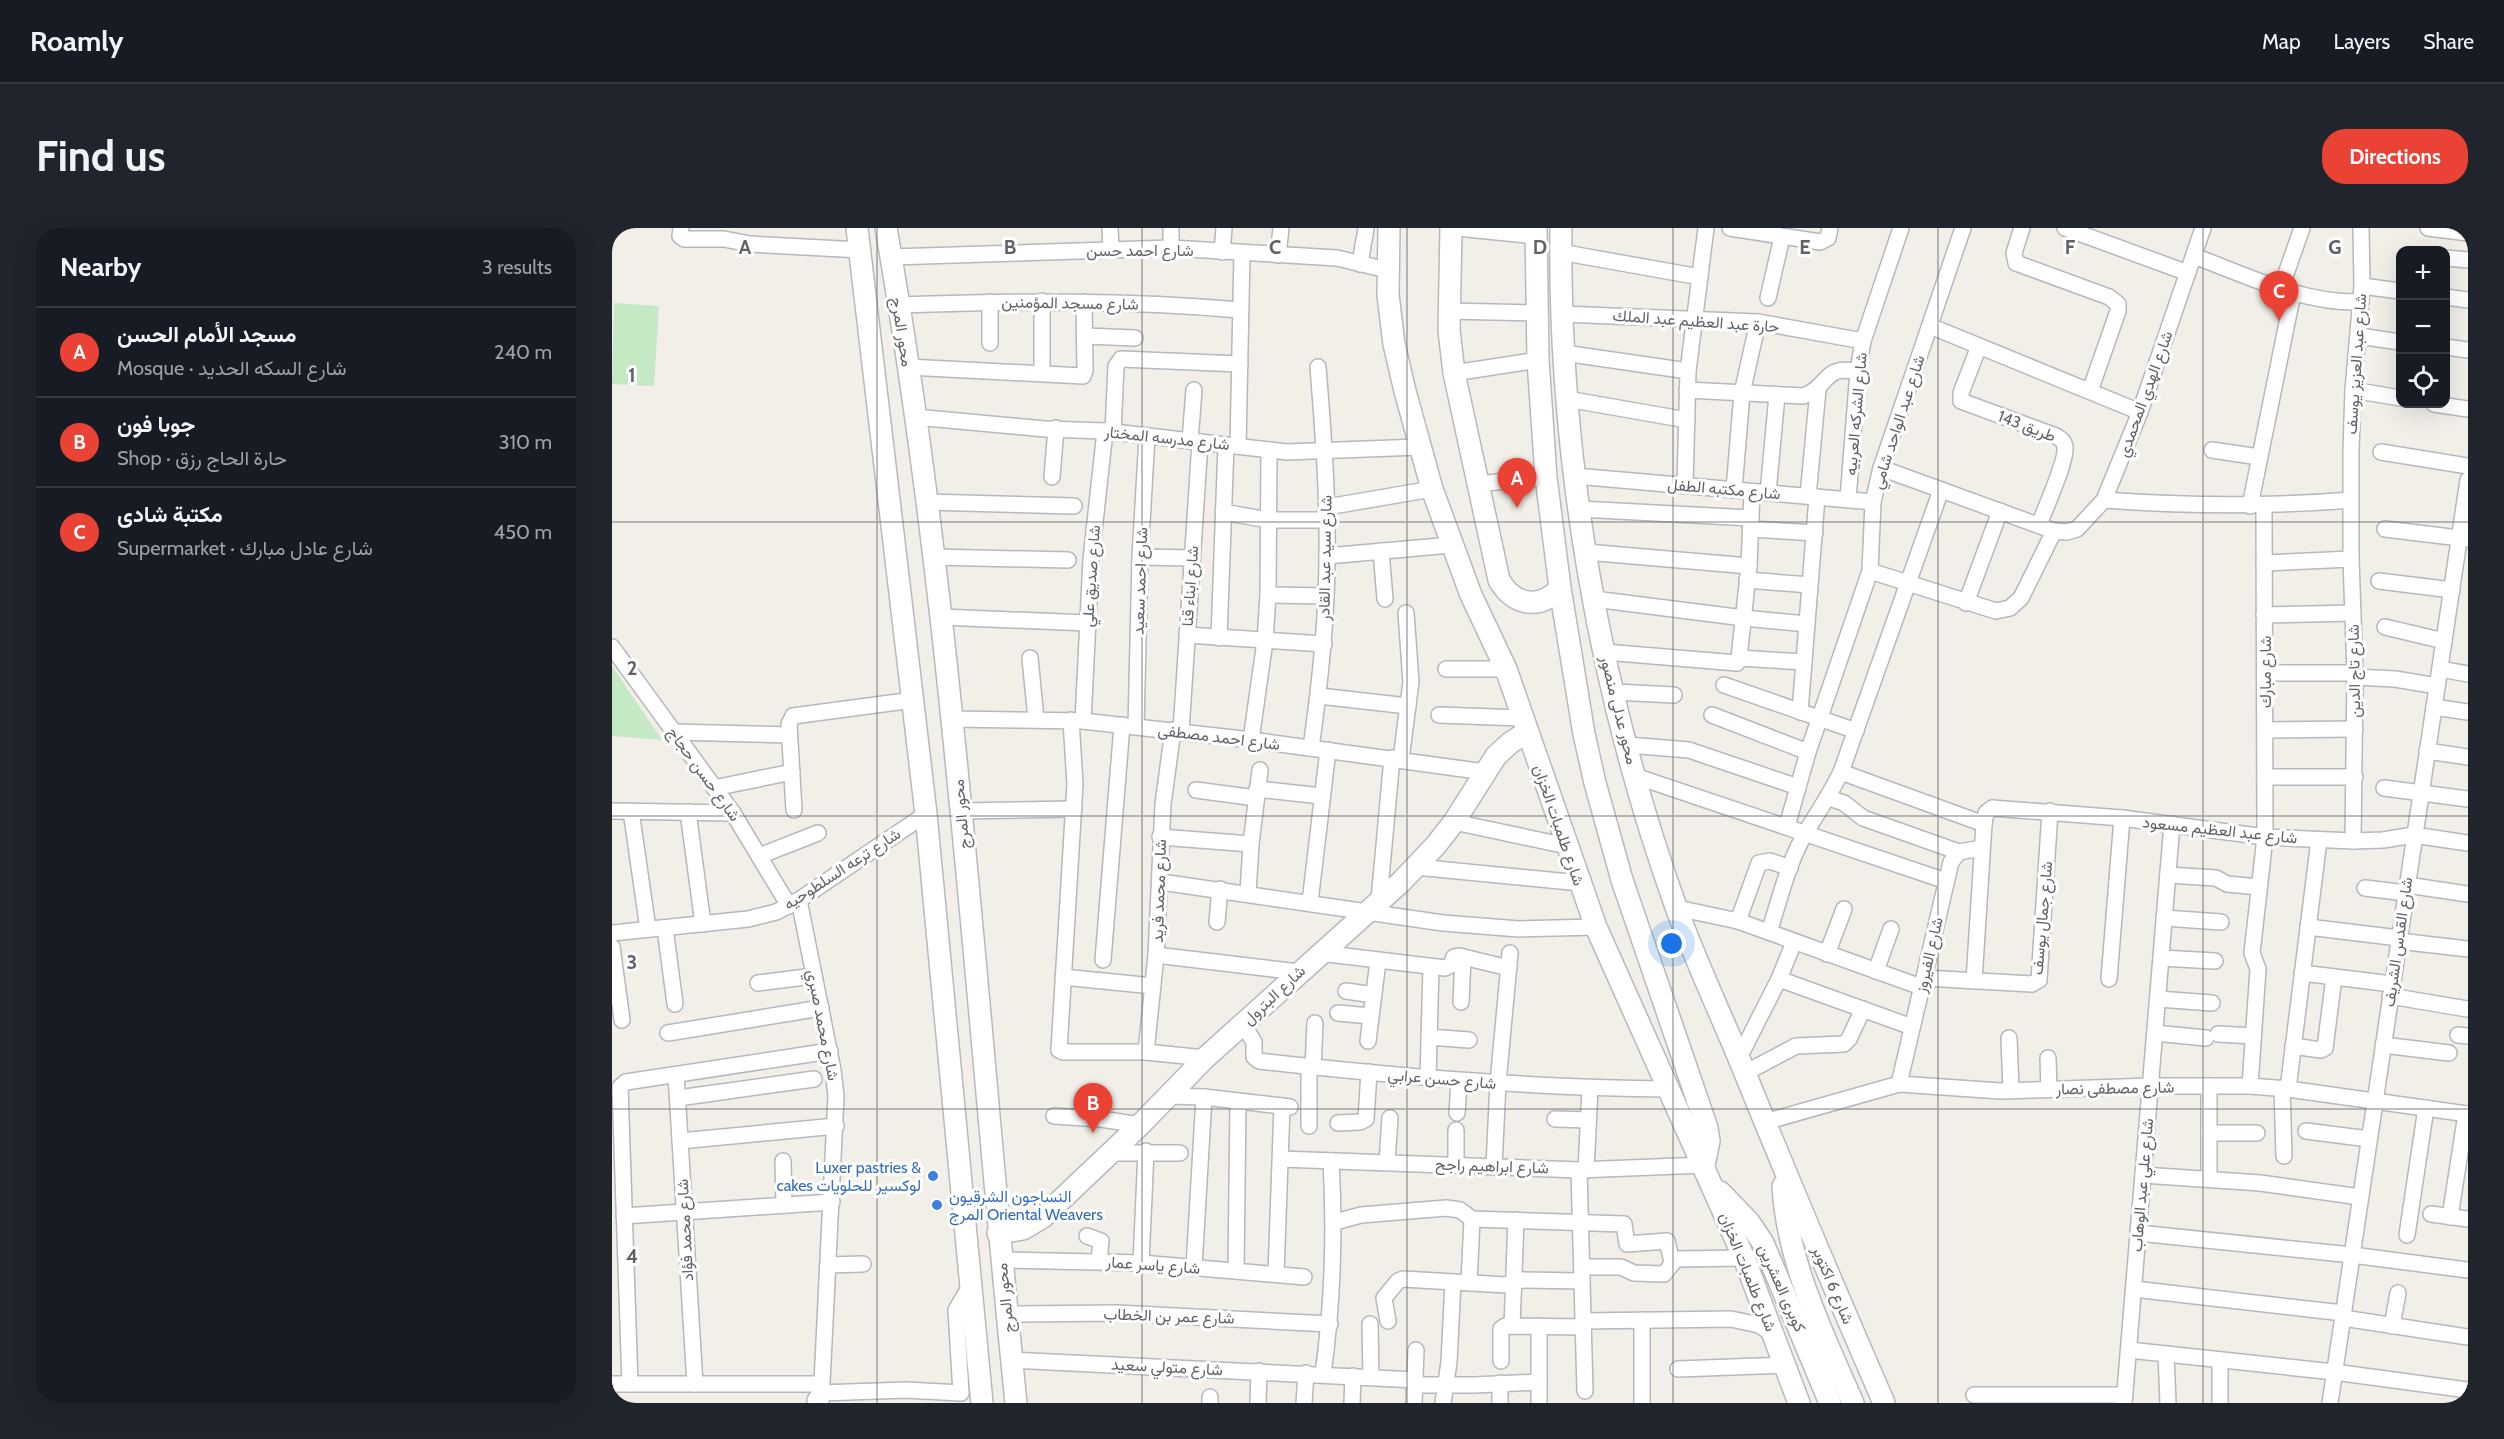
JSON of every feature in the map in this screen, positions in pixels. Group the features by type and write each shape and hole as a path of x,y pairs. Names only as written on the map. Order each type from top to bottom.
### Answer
{"main road":[{"name":"محور المرج","path":"857,228 926,814 982,1403"},
{"name":"محور المرج","path":"886,228 908,367 941,617 1016,1403"},
{"name":"شارع طلمبات الخزان","path":"1389,228 1387,270 1394,344 1419,447 1451,545 1506,669 1596,927 1744,1258 1798,1403"},
{"path":"1451,228 1449,311 1454,373 1500,580 1505,590 1513,597 1533,603 1543,601 1560,588"},
{"name":"محور عدلى منصور","path":"1561,228 1560,252 1567,399 1579,509 1605,652 1635,776 1677,908 1783,1168"},
{"name":"محور عدلى منصور","path":"1536,232 1538,360 1546,477 1560,588 1584,734 1622,880 1707,1128 1708,1147 1704,1165"},
{"name":"شارع البترول","path":"998,1233 1023,1229 1037,1222 1112,1153 1205,1058 1416,867 1454,822 1485,772 1524,725"},
{"name":"كوبرى العشرين","path":"1783,1168 1786,1215 1797,1261 1844,1401"},
{"name":"شارع 6 اكتوبر","path":"1783,1168 1884,1403"},
{"name":"كوبرى العشرين","path":"1713,1186 1749,1222 1763,1243 1844,1401"}],"street":[{"path":"681,228 680,236 684,239 730,234 750,244 860,250"},
{"path":"1110,228 1111,250"},
{"path":"1171,248 1172,228"},
{"path":"1222,252 1224,228"},
{"path":"1278,255 1281,228"},
{"path":"1360,264 1366,228"},
{"path":"1457,228 1536,232"},
{"path":"1685,486 1688,371 1706,228"},
{"path":"1731,228 1820,242 1828,238 1830,228"},
{"name":"شارع عبد الواحد شامي","path":"1787,826 1808,752 1870,571 1873,502 1881,468 1963,228"},
{"path":"2022,228 2014,253 2016,263 2109,297 2118,304 2118,311 2090,391"},
{"path":"2066,228 2188,273"},
{"name":"شارع الهدي المحمدي","path":"2054,531 2067,532 2077,529 2104,500 2140,412 2203,228"},
{"name":"شارع مبارك","path":"2250,1086 2258,969 2252,953 2265,837 2266,777 2264,563 2257,506 2259,457 2287,291 2302,228"},
{"name":"شارع عبد العزيز يوسف","path":"2350,500 2353,390 2361,294 2361,228"},
{"path":"2428,228 2468,233"},
{"name":"شارع الشركه العربيه","path":"1848,499 1858,371 1863,341 1897,229"},
{"path":"1768,298 1782,237"},
{"name":"شارع احمد حسن","path":"891,257 1171,248 1337,258 1387,270"},
{"path":"1560,252 1700,277"},
{"path":"1219,638 1223,512 1240,364 1242,253"},
{"path":"2194,256 2287,291 2338,303 2361,294 2396,291"},
{"path":"2450,258 2468,260"},
{"path":"2450,298 2468,300"},
{"path":"1042,301 1042,374"},
{"name":"شارع مسجد المؤمنين","path":"898,305 1042,301 1240,310"},
{"path":"990,302 990,343"},
{"path":"908,367 1084,375 1084,302"},
{"path":"1449,311 1537,313"},
{"name":"حارة عبد العظيم عبد الملك","path":"1563,314 1758,322 1863,341"},
{"path":"1734,490 1742,393 1758,322"},
{"path":"1930,326 2140,412"},
{"path":"1085,336 1135,338"},
{"path":"2358,336 2396,341"},
{"name":"طريق 143","path":"1979,346 1961,393 1961,401 2056,436 2063,440 2065,445 2062,461 2039,525"},
{"path":"2450,348 2468,350"},
{"path":"1564,353 1688,371"},
{"name":"شارع صديق علي","path":"1146,1052 1060,1052 1058,1048 1074,809 1077,721 1088,623 1091,559 1116,366 1119,360 1124,358 1240,364"},
{"path":"1454,373 1538,360"},
{"name":"شارع سيد عبد القادر","path":"1311,748 1324,644 1327,556 1327,514 1318,367"},
{"path":"1687,390 1803,396 1818,390 1830,375 1839,371 1858,371"},
{"name":"شارع ابناء قنا","path":"1177,730 1192,558 1194,390"},
{"path":"1800,712 1815,533 1813,496 1818,390"},
{"path":"2353,390 2396,397"},
{"path":"1605,652 1737,663 1744,618 1751,524 1760,492 1777,395"},
{"path":"1567,399 1687,420"},
{"path":"2450,406 2468,409"},
{"name":"شارع مدرسه المختار","path":"915,417 1109,432 1269,450 1324,452 1419,447"},
{"path":"1052,477 1056,428"},
{"name":"شارع احمد سعيد","path":"1103,960 1129,726 1147,436"},
{"path":"1251,740 1265,642 1268,595 1269,450"},
{"path":"2212,450 2259,457"},
{"path":"2381,452 2468,466"},
{"path":"1870,571 1996,611 2010,608 2021,598 2054,531 1881,468"},
{"name":"شارع مكتبه الطفل","path":"1575,476 1873,502"},
{"path":"1477,484 1546,477"},
{"name":"شارع القدس الشريف","path":"2330,1403 2439,669 2452,590 2464,539 2468,480"},
{"path":"1223,512 1268,520 1327,514 1432,489"},
{"path":"1769,932 1790,868 1806,832 1829,798 1841,772 1941,490"},
{"path":"2104,500 2177,505 2257,506 2350,500"},
{"name":"شارع تاج الدين","path":"2350,500 2355,675 2353,841"},
{"path":"926,502 1074,506"},
{"path":"1579,509 1751,524 1815,533"},
{"path":"1966,603 2000,511"},
{"path":"2385,529 2464,539"},
{"path":"1327,556 1451,545"},
{"path":"1381,551 1385,599"},
{"path":"1586,552 1748,573 1810,585"},
{"path":"933,557 1068,560"},
{"path":"1140,557 1192,558"},
{"path":"2264,563 2351,559"},
{"path":"2379,581 2452,590"},
{"path":"1268,595 1326,596"},
{"path":"1594,599 1808,624"},
{"path":"1373,906 1397,758 1408,706 1410,659 1406,613"},
{"path":"2264,615 2353,613"},
{"path":"941,617 1088,623"},
{"path":"2385,627 2444,641"},
{"path":"1187,635 1265,642 1324,644"},
{"name":"شارع حسن حجاج","path":"612,647 733,813 759,856 794,903"},
{"path":"1030,658 1036,719"},
{"path":"1739,658 1804,662"},
{"path":"1446,669 1506,669"},
{"path":"2439,669 2468,674"},
{"path":"2265,673 2355,675 2437,686"},
{"path":"1724,685 1856,731"},
{"path":"1615,692 1674,695"},
{"path":"1319,696 1408,706"},
{"path":"794,810 789,735 789,724 793,716 913,700"},
{"path":"2434,707 2468,712"},
{"path":"1439,715 1524,725"},
{"path":"1712,715 1808,752"},
{"name":"شارع احمد مصطفى","path":"952,719 1077,721 1177,730 1397,758 1485,772"},
{"path":"2265,729 2355,729"},
{"name":"شارع محمد فريد","path":"1146,1052 1161,882 1160,837 1177,730"},
{"path":"673,732 789,735"},
{"path":"1628,745 1689,750 1798,787"},
{"path":"1310,902 1328,750"},
{"path":"2427,751 2468,756"},
{"path":"1248,893 1260,770"},
{"path":"714,788 792,772"},
{"path":"1841,772 1984,824 1974,981"},
{"path":"1635,776 1946,881"},
{"path":"2266,777 2355,777"},
{"path":"2384,788 2468,799"},
{"path":"1196,790 1322,796"},
{"path":"1829,798 1844,803 1863,818 1959,852 1982,848"},
{"name":"شارع عبد العظيم مسعود","path":"1984,824 1988,810 1996,807 2122,818 2265,837 2353,841 2414,835 2468,843"},
{"path":"960,811 1074,809"},
{"path":"612,811 733,813"},
{"name":"شارع جمال يوسف","path":"1677,908 1738,921 1876,971 1922,982 1974,981 2032,984 2039,980 2050,811"},
{"path":"632,812 648,929"},
{"path":"688,812 704,924"},
{"name":"شارع ترعه السلطوحيه","path":"612,933 762,916 794,903 926,814"},
{"path":"2109,979 2122,818"},
{"path":"1454,822 1567,846"},
{"name":"شارع علي عبد الوهاب","path":"2125,1399 2172,824"},
{"path":"759,856 818,833"},
{"path":"1160,837 1251,844"},
{"path":"2284,1156 2285,1089 2293,1046 2319,840"},
{"name":"شارع الفيروز","path":"1899,1084 1946,881 1951,862 1959,852"},
{"path":"1738,921 1759,863 1770,861 1790,868"},
{"path":"1416,867 1580,883"},
{"path":"2168,875 2216,878 2227,884 2259,888"},
{"path":"1161,882 1310,902 1373,906 1481,927 1529,929 1596,927"},
{"path":"2366,888 2468,894"},
{"path":"1217,922 1220,890"},
{"name":"شارع محمد صبري","path":"794,903 821,1008 836,1096 832,1202 819,1396"},
{"path":"1827,954 1844,909"},
{"path":"2164,918 2221,922"},
{"path":"2308,927 2468,950"},
{"path":"664,928 675,1004"},
{"path":"1876,971 1892,929"},
{"path":"1742,1066 1794,942"},
{"path":"612,947 622,1020"},
{"path":"1320,953 1431,967 1448,967 1454,957 1509,961 1498,1083 1494,1166"},
{"path":"1156,955 1298,972"},
{"path":"1461,1002 1463,957"},
{"path":"2161,958 2216,961"},
{"path":"1368,1041 1378,961"},
{"path":"1428,1078 1431,967"},
{"path":"2302,973 2334,977 2467,1009"},
{"path":"758,983 814,976"},
{"path":"1063,977 1153,986"},
{"path":"2293,1046 2321,1050 2325,1048 2334,977"},
{"path":"1779,980 1912,1027"},
{"path":"1346,992 1374,995"},
{"path":"2158,999 2212,1003"},
{"path":"668,1033 821,1008"},
{"path":"1742,1066 1796,1046 1844,1044 1849,1039 1863,1009"},
{"path":"1338,1013 1370,1016"},
{"path":"1309,1126 1315,1023"},
{"name":"شارع حسن عرابي","path":"1243,1024 1254,1042 1256,1059 1459,1081 1590,1089 1668,1089"},
{"path":"2155,1033 2253,1036"},
{"path":"1429,1037 1469,1040"},
{"path":"2009,1038 2011,1090"},
{"path":"2383,1045 2449,1053"},
{"path":"630,1384 620,1090 626,1082 830,1052"},
{"path":"1146,1052 1205,1058"},
{"path":"2048,1058 2049,1089"},
{"path":"1338,1123 1360,1122 1366,1119 1369,1072"},
{"name":"شارع محمد فؤاد","path":"676,1075 695,1384"},
{"path":"678,1098 814,1079"},
{"path":"1457,1113 1459,1081"},
{"name":"شارع مصطفى نصار","path":"1765,1122 1899,1084 1976,1090 2250,1086 2467,1114"},
{"path":"2209,1086 2209,1179"},
{"path":"1585,1391 1580,1221 1582,1170 1590,1089"},
{"path":"1169,1096 1204,1097 1286,1106 1281,1159 1276,1274"},
{"path":"1194,1267 1204,1097"},
{"path":"1236,1270 1238,1101"},
{"path":"2408,1235 2426,1108"},
{"path":"2450,1217 2467,1114"},
{"path":"1054,1116 1101,1119 1140,1125"},
{"path":"1387,1162 1390,1118"},
{"path":"1555,1119 1588,1120"},
{"path":"680,1141 836,1126"},
{"path":"1456,1130 1456,1164"},
{"path":"2307,1131 2369,1139"},
{"path":"2209,1133 2257,1133"},
{"path":"1141,1263 1146,1151"},
{"path":"1112,1153 1146,1151 1180,1153"},
{"name":"شارع ابراهيم راجح","path":"1281,1159 1582,1170 1704,1165"},
{"path":"783,1161 784,1205"},
{"path":"1323,1374 1330,1324 1335,1222 1331,1161"},
{"path":"2143,1175 2209,1179 2360,1197"},
{"path":"624,1216 832,1202"},
{"path":"1335,1222 1360,1215 1446,1208 1460,1210 1472,1219 1624,1224 1628,1244 1666,1241 1672,1262 1664,1274 1634,1274 1621,1267 1582,1274 1518,1280 1506,1285 1402,1279 1384,1298 1388,1321"},
{"path":"2431,1214 2468,1219"},
{"path":"1469,1283 1472,1219"},
{"path":"1512,1326 1516,1220"},
{"path":"2138,1233 2352,1255 2468,1270"},
{"path":"1087,1236 1101,1241 1099,1261"},
{"path":"1672,1262 1681,1259 1744,1258"},
{"name":"شارع ياسر عمار","path":"1001,1260 1141,1263 1304,1277"},
{"path":"828,1265 863,1264"},
{"path":"1443,1403 1453,1282"},
{"path":"612,1384 695,1384 819,1396 906,1390 961,1393 956,1310 970,1286"},
{"path":"2134,1289 2343,1316 2468,1337"},
{"path":"2392,1326 2398,1293"},
{"name":"شارع عمر بن الخطاب","path":"1007,1314 1117,1313 1330,1324"},
{"path":"1501,1361 1501,1329 1505,1326 1731,1319 1759,1325 1774,1335"},
{"path":"1642,1320 1642,1403"},
{"path":"1370,1324 1371,1377"},
{"path":"1539,1326 1539,1403"},
{"path":"1414,1403 1416,1350"},
{"path":"2128,1350 2334,1372 2468,1390"},
{"path":"2166,1354 2168,1403"},
{"name":"شارع متولي سعيد","path":"1012,1360 1323,1374 1445,1386 1539,1382"},
{"path":"2220,1360 2220,1403"},
{"path":"1678,1369 1785,1365"},
{"path":"1258,1403 1259,1371"},
{"path":"1304,1403 1306,1373"},
{"path":"1352,1403 1353,1376"},
{"path":"1500,1383 1500,1403"},
{"path":"1974,1395 2125,1399"}],"green space":[{"path":"614,303 659,306 654,386 612,384"},
{"path":"612,666 662,740 612,736"}],"place":[{"name":"مكتبة شادى","path":"2279,321"},
{"name":"مسجد الأمام الحسن","path":"1517,508"},
{"name":"جوبا فون","path":"1093,1133"},
{"name":"Luxer pastries & cakes لوكسير للحلويات","path":"933,1176"},
{"name":"النساجون الشرقيون المرج Oriental Weavers","path":"937,1205"}]}
